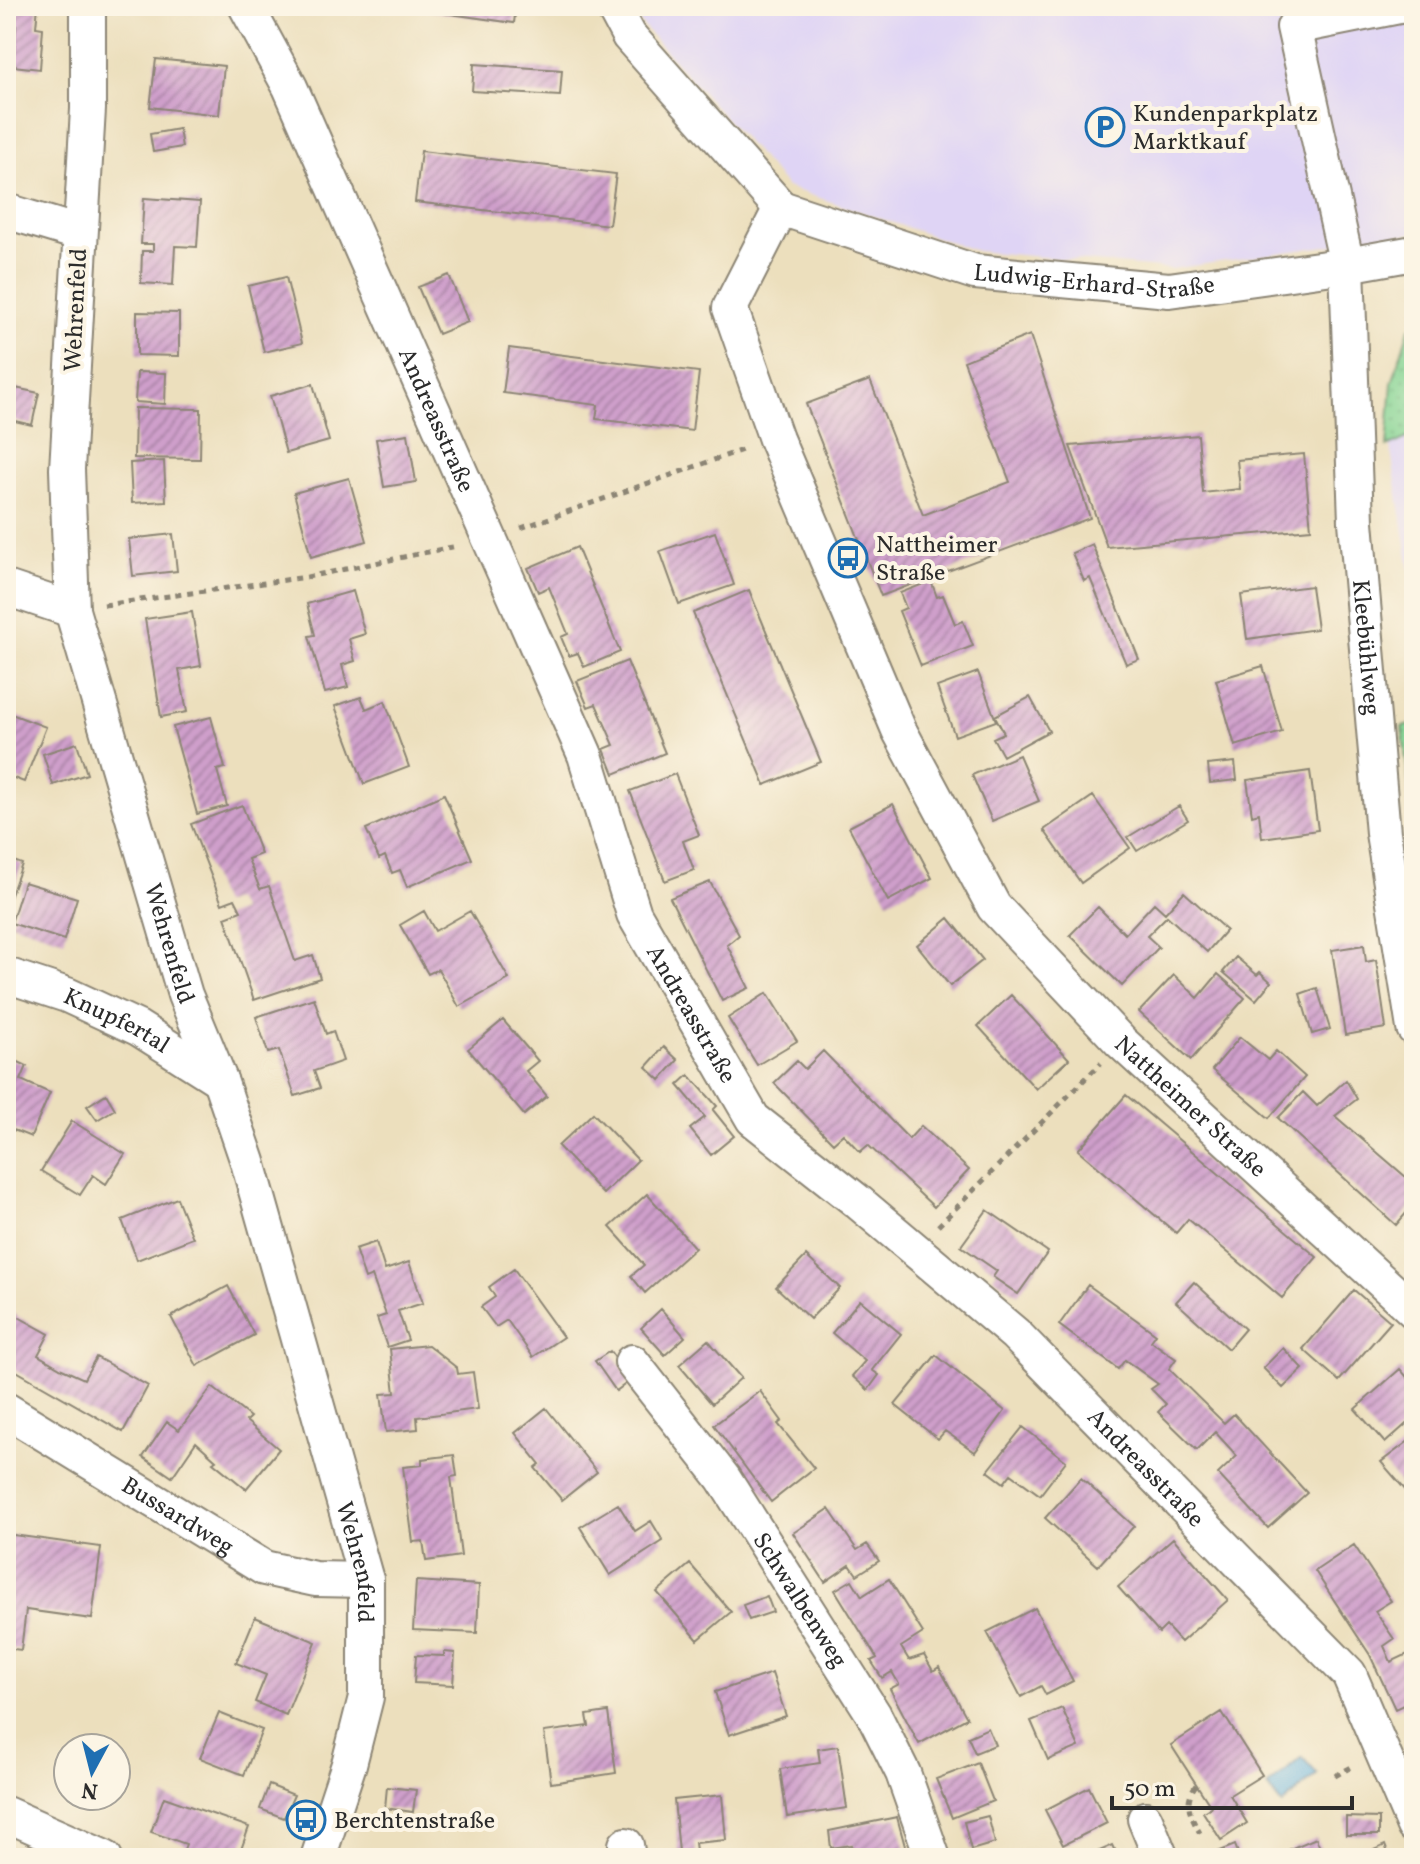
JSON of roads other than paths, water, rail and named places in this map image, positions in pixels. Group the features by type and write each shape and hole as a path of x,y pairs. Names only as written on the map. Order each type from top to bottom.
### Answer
{"street":[{"name":"Wehrenfeld","path":"88,6 88,109 67,469 72,610 185,995 220,1080 248,1162 366,1580 366,1697 349,1764 318,1858"},
{"name":"Andreasstraße","path":"246,6 290,87 585,755 634,914 753,1119 1015,1334 1349,1674 1414,1826"},
{"path":"613,6 629,36 781,208"},
{"name":"Kleebühlweg","path":"1399,6 1294,27 1347,265 1356,522 1383,833 1414,1028"},
{"name":"Ludwig-Erhard-Straße","path":"781,208 975,272 1169,290 1414,253"},
{"name":"Nattheimer Straße","path":"781,208 730,308 776,439 899,730 994,907 1121,1042 1414,1311"},
{"path":"6,211 79,233"},
{"path":"6,588 72,610"},
{"name":"Knupfertal","path":"6,975 67,995 138,1028 220,1080"},
{"name":"Schwalbenweg","path":"632,1362 723,1478 874,1715 903,1773 933,1858"},
{"name":"Bussardweg","path":"6,1410 264,1568 315,1579 366,1580"},
{"path":"6,1814 105,1858"},
{"path":"1145,1819 1161,1858"}],"water":[{"path":"1302,1757 1317,1774 1282,1805 1267,1787"}],"place":[{"name":"Kundenparkplatz Marktkauf","path":"1105,127"},
{"name":"Nattheimer Straße","path":"848,558"},
{"name":"Berchtenstraße","path":"306,1820"}]}
